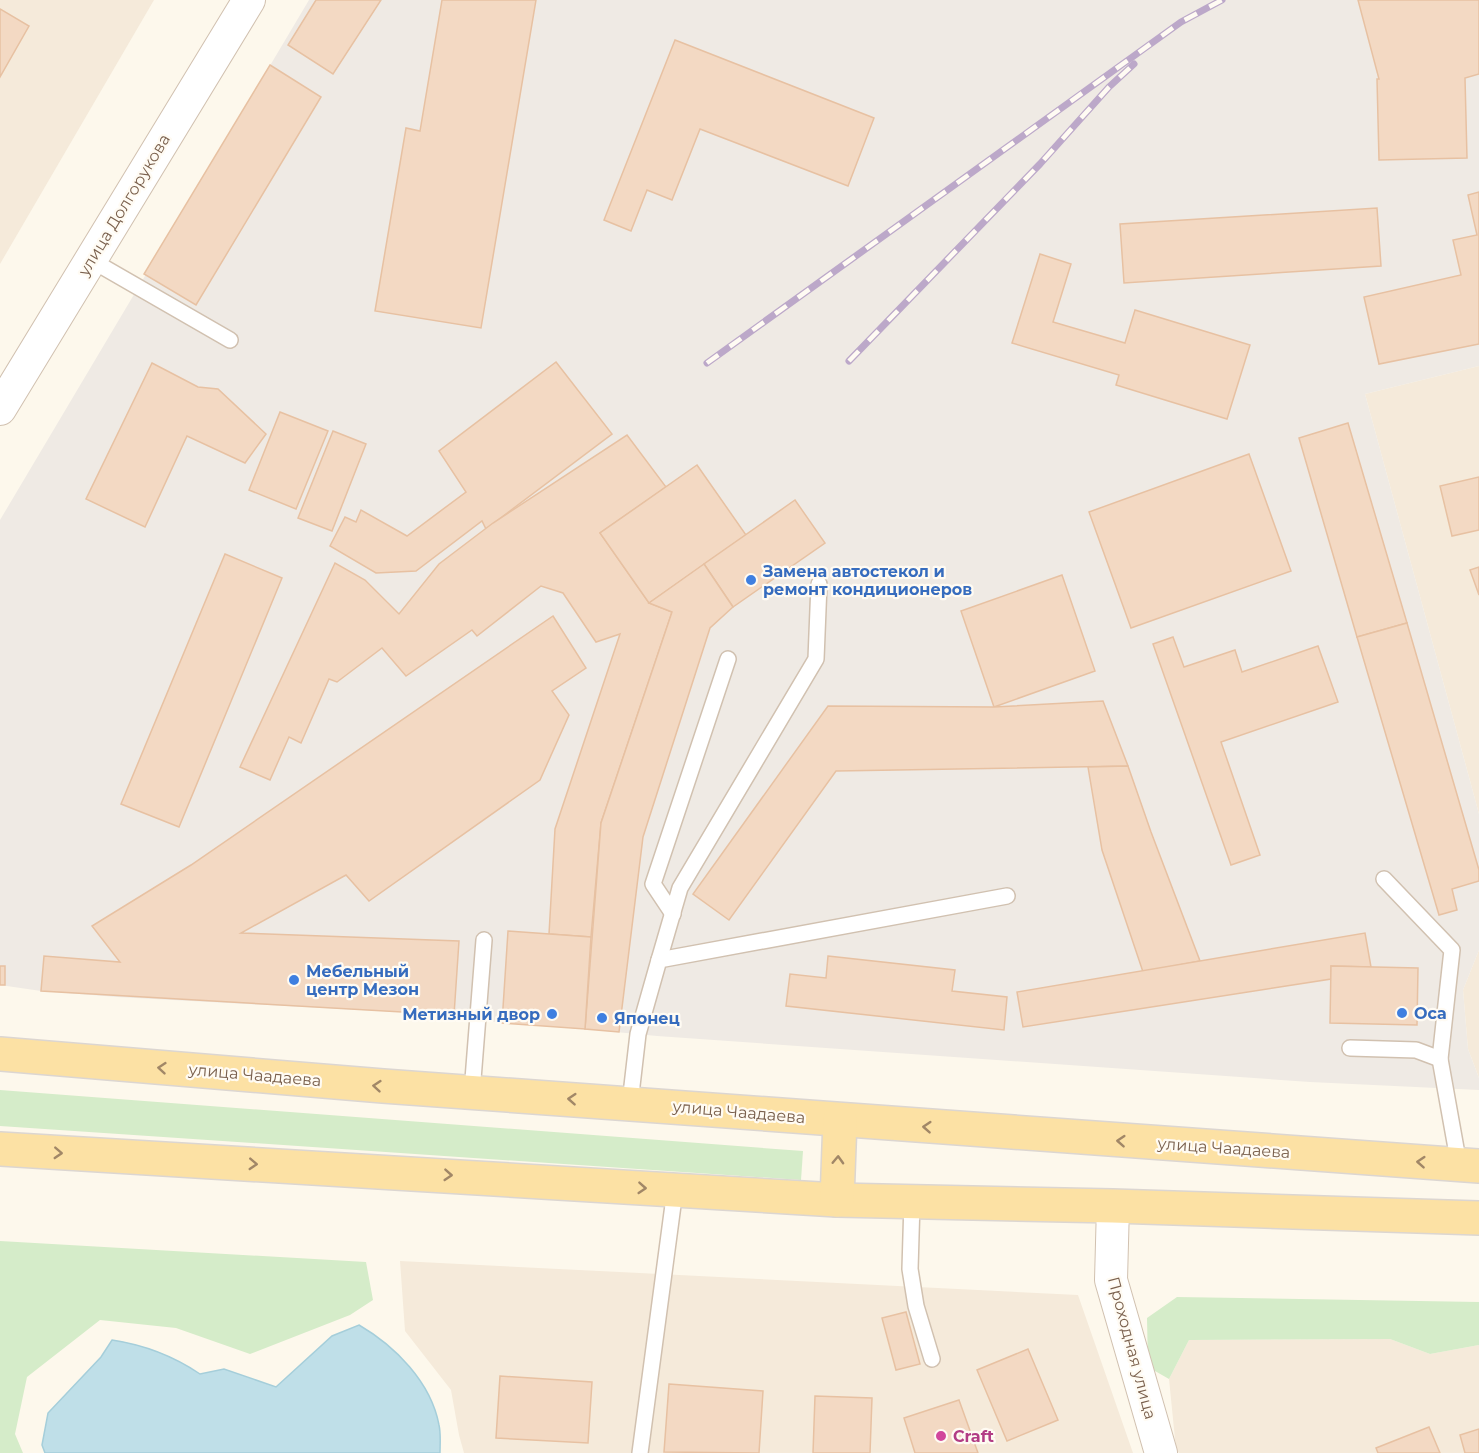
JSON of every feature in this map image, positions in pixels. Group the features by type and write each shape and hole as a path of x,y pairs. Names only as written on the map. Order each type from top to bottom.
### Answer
{"main road":[{"name":"улица Чаадаева","path":"0,1054 840,1120 1469,1165"},
{"path":"837,1200 840,1120"},
{"path":"0,1149 837,1200 1479,1218"}],"street":[{"name":"улица Долгорукова","path":"0,409 249,0"},
{"name":"Проходная улица","path":"1113,1206 1111,1280 1161,1453"}],"lane":[{"path":"91,260 230,340"},
{"path":"630,1103 638,1034 680,888 816,659 819,584"},
{"path":"673,914 653,884 728,659"},
{"path":"1384,879 1452,950 1440,1059 1469,1165"},
{"path":"659,960 1007,896"},
{"path":"472,1092 484,940"},
{"path":"1350,1048 1416,1050 1440,1059"},
{"path":"640,1453 675,1190"},
{"path":"912,1202 910,1269 916,1306 932,1359"}],"shaded area":[{"path":"0,0 154,0 0,264"},
{"path":"309,0 1479,0 1479,366 1365,394 1479,814 1479,950 1463,990 1468,1049 1479,1078 1479,1090 1310,1082 657,1036 502,1023 454,1015 117,997 0,985 0,520"},
{"path":"1479,366 1479,814 1365,394"},
{"path":"1479,950 1479,1078 1468,1049 1463,990"},
{"path":"400,1261 1078,1295 1133,1453 464,1453 451,1390 405,1331"},
{"path":"1390,1339 1430,1354 1479,1345 1479,1453 1179,1453 1176,1449 1169,1379 1189,1340"}],"green space":[{"path":"0,1090 803,1151 801,1180 0,1126"},
{"path":"0,1241 366,1262 373,1300 350,1315 250,1354 176,1328 100,1320 27,1377 15,1434 23,1453 0,1453"},
{"path":"1177,1297 1479,1302 1479,1345 1430,1354 1390,1339 1189,1340 1169,1379 1148,1367 1147,1318"}],"water":[{"path":"359,1325 386,1343 420,1380 435,1409 440,1428 440,1453 45,1453 42,1445 48,1413 101,1357 112,1340 158,1352 200,1374 224,1369 276,1387 332,1336"}],"building":[{"path":"316,0 381,0 333,74 288,45"},
{"path":"442,0 536,0 481,328 375,311 406,128 420,131"},
{"path":"1358,0 1479,0 1479,74 1465,78 1467,158 1379,160 1377,79 1379,79"},
{"path":"0,9 29,26 0,77"},
{"path":"675,40 874,118 848,186 700,129 672,200 647,190 631,231 604,220"},
{"path":"270,65 321,97 196,305 144,274"},
{"path":"1479,192 1479,344 1379,364 1364,297 1461,275 1453,240 1477,235 1468,195"},
{"path":"1377,208 1381,266 1124,283 1120,224"},
{"path":"1040,254 1071,264 1053,322 1125,343 1135,310 1250,345 1227,419 1116,385 1119,375 1012,343"},
{"path":"556,362 612,434 486,529 482,521 416,571 376,573 330,546 345,517 356,522 361,510 407,536 466,492 439,451"},
{"path":"152,363 198,387 218,389 266,434 245,463 187,436 145,527 86,499"},
{"path":"280,412 328,431 296,509 249,490"},
{"path":"1348,423 1407,623 1357,637 1299,438"},
{"path":"333,431 366,444 332,531 298,518"},
{"path":"627,435 666,487 600,533 649,603 672,612 601,823 591,937 549,934 555,829 620,634 596,642 563,593 541,586 477,636 472,630 406,676 382,648 337,682 329,679 301,743 289,737 270,780 240,767 335,563 365,580 399,614 439,564 493,523"},
{"path":"1249,454 1291,571 1131,628 1089,512"},
{"path":"697,465 746,535 649,603 600,533"},
{"path":"1479,477 1479,530 1452,536 1440,486"},
{"path":"795,500 825,543 733,607 704,564"},
{"path":"225,554 282,578 179,827 121,804"},
{"path":"704,564 733,607 710,628 643,837 619,1032 585,1029 601,823 672,612 649,603"},
{"path":"1479,567 1479,595 1470,570"},
{"path":"1062,575 1095,671 994,707 961,611"},
{"path":"553,616 586,668 552,691 569,715 540,780 369,901 346,875 241,933 459,941 454,1015 41,991 44,956 120,962 92,926 191,865"},
{"path":"1407,623 1479,870 1479,881 1452,889 1457,910 1439,915 1357,637"},
{"path":"1173,637 1184,667 1235,650 1242,672 1318,646 1338,702 1221,742 1260,855 1231,865 1153,644"},
{"path":"1103,701 1128,766 836,771 729,920 693,894 828,706 994,707"},
{"path":"1128,766 1200,961 1143,972 1102,850 1088,767"},
{"path":"508,931 591,937 585,1029 502,1023"},
{"path":"1365,933 1371,967 1331,966 1331,979 1023,1027 1017,992"},
{"path":"828,956 955,970 952,991 1007,997 1004,1030 786,1006 790,974 826,978"},
{"path":"0,966 5,966 5,985 0,985"},
{"path":"1331,966 1418,968 1417,1025 1330,1023"},
{"path":"906,1312 920,1364 896,1370 882,1318"},
{"path":"1028,1349 1058,1420 1007,1441 977,1370"},
{"path":"500,1376 592,1382 588,1443 496,1438"},
{"path":"669,1384 763,1391 759,1453 664,1452"},
{"path":"815,1396 872,1398 870,1453 813,1453"},
{"name":"Craft","path":"959,1400 978,1453 915,1453 904,1418"},
{"path":"1429,1427 1440,1453 1378,1453 1376,1448"},
{"path":"1479,1429 1479,1453 1465,1453 1460,1435"}],"railway":[{"path":"707,363 1181,22 1222,0"},
{"path":"849,361 1040,164 1109,87 1134,64"}],"place":[{"name":"Замена автостекол и ремонт кондиционеров","path":"751,580"},
{"name":"Мебельный центр Мезон","path":"294,980"},
{"name":"Оса","path":"1402,1013"},
{"name":"Метизный двор","path":"552,1014"},
{"name":"Японец","path":"602,1018"},
{"name":"Craft","path":"941,1436"}]}
